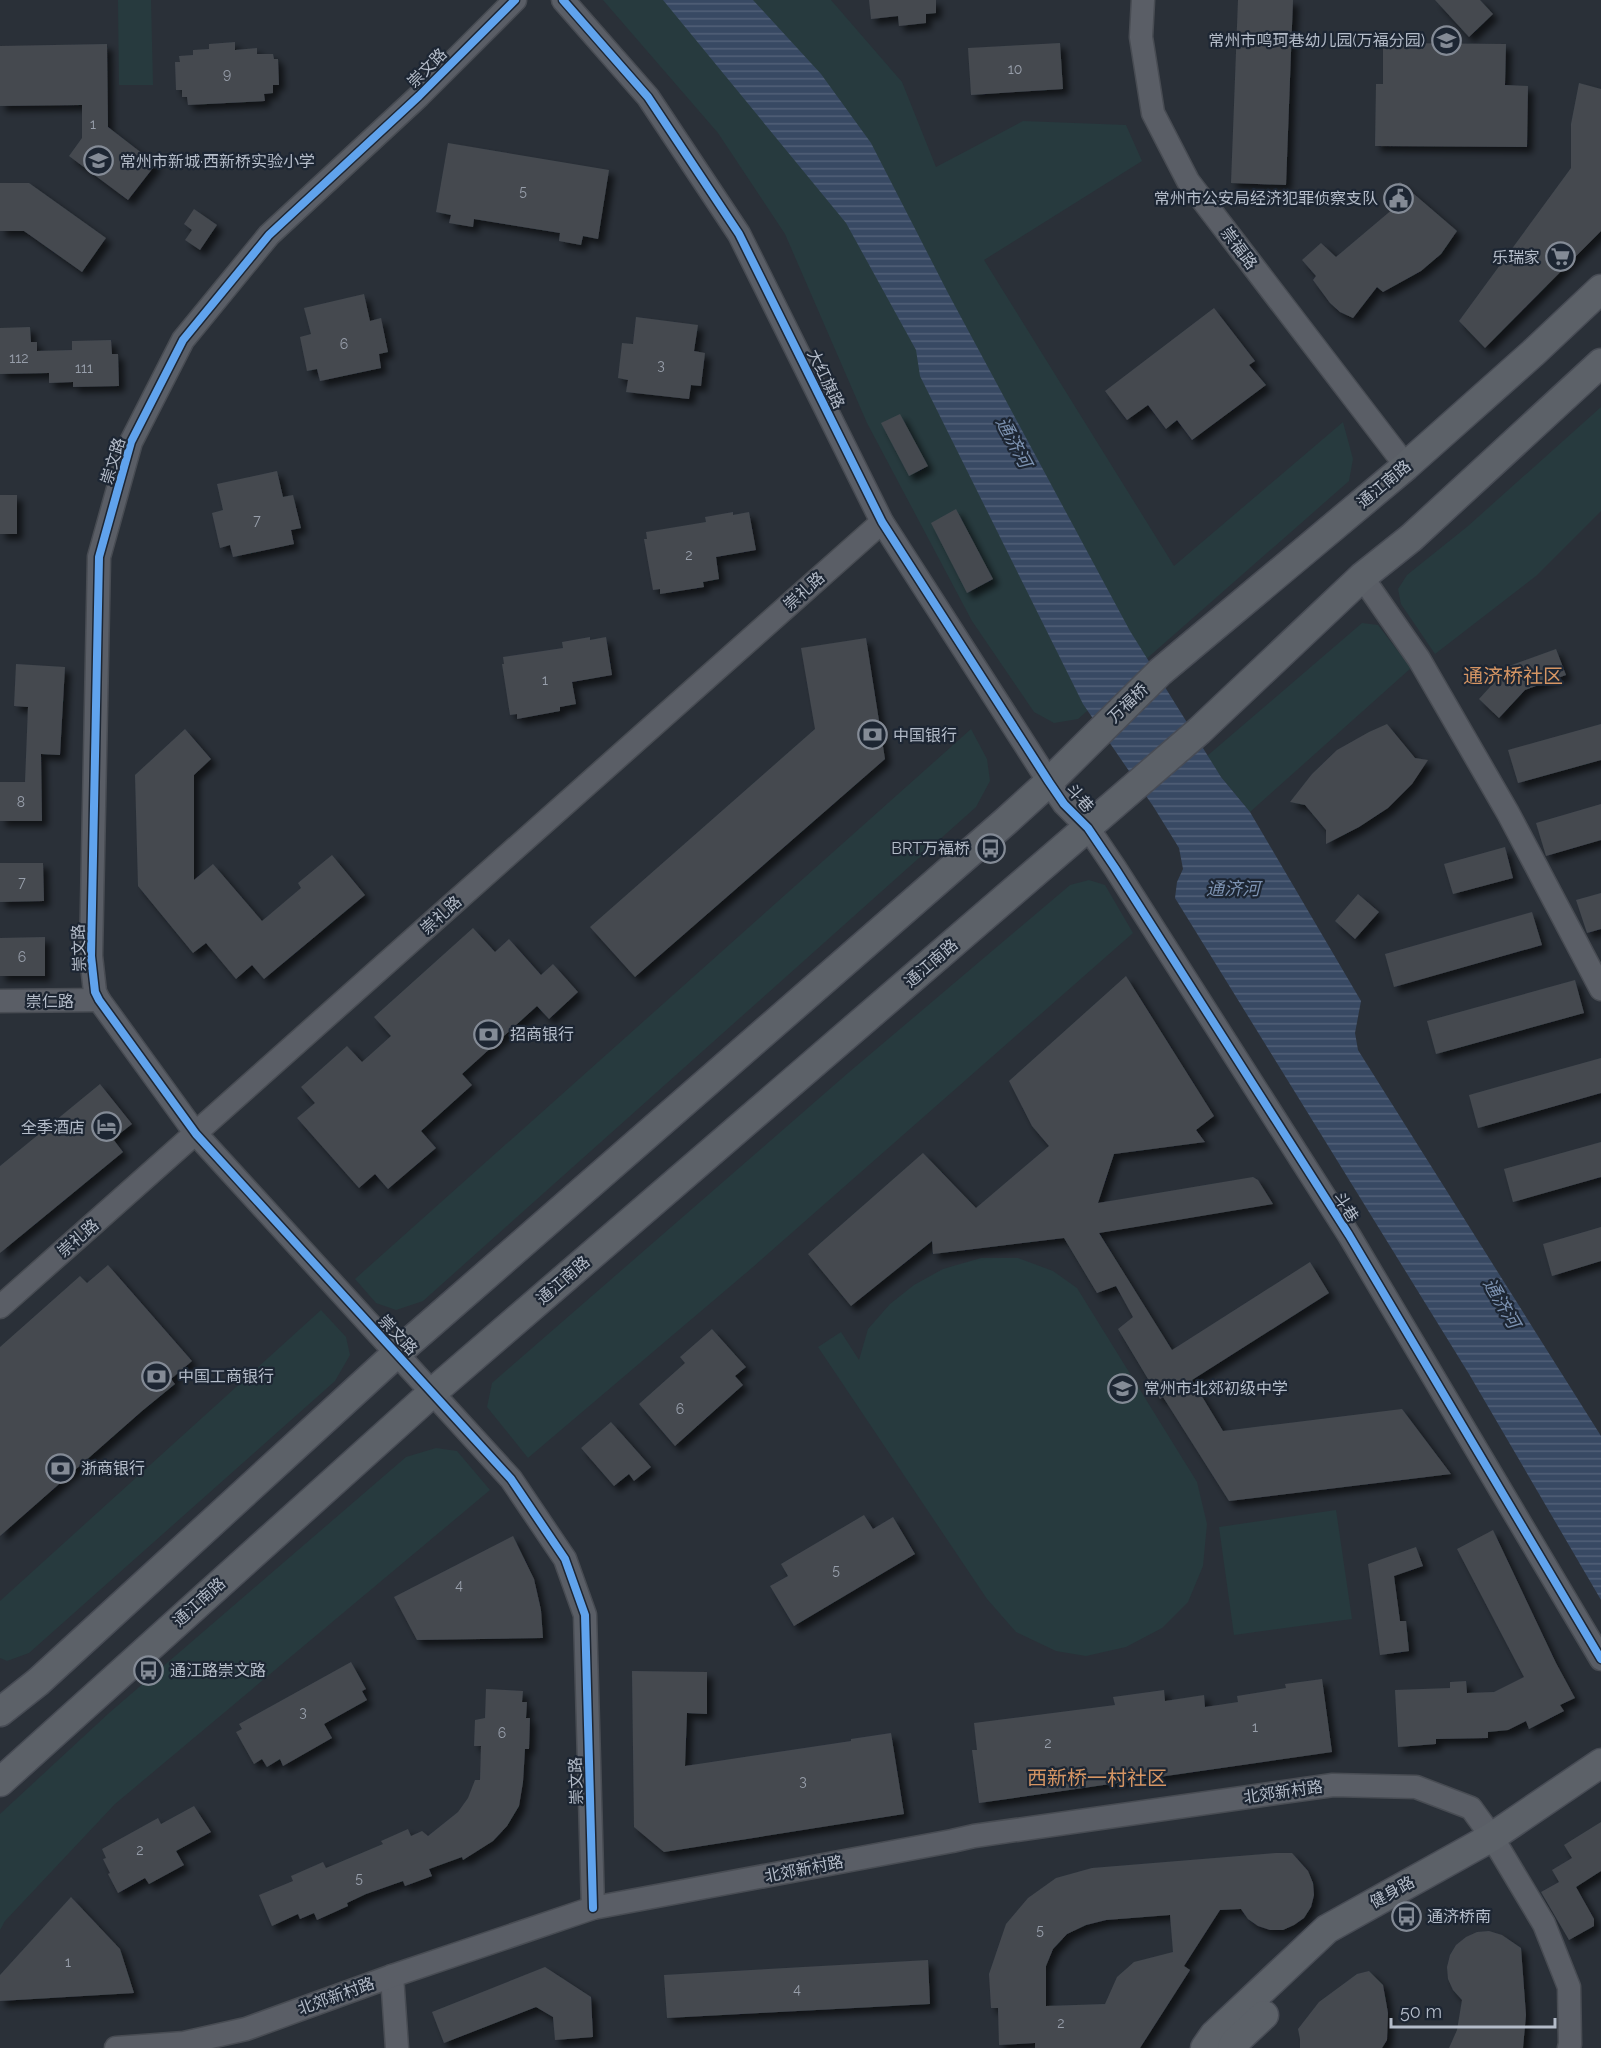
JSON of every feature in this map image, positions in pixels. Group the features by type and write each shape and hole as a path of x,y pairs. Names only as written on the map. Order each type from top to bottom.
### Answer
{"main road":[{"name":"通江南路","path":"1160,672 1406,466 1601,289"},
{"path":"1362,577 1411,538 1601,363"},
{"name":"通江南路","path":"0,1782 433,1392 1199,731 1362,577"},
{"name":"万福桥","path":"1049,782 1160,672"},
{"path":"2,1708 38,1682 397,1353 1049,782"},
{"name":"健身路","path":"1205,2048 1214,2035 1327,1929 1497,1844 1601,1763"},
{"name":"健身路","path":"1232,2048 1235,2042 1348,1936 1497,1844 1601,1785"}],"street":[{"name":"崇文路","path":"515,0 418,96 269,236 183,340 131,442 99,557 91,956 95,992 99,1000 196,1134 511,1479 565,1559 585,1615 593,1908"},
{"name":"大红旗路","path":"562,0 648,97 739,234 882,522 1049,782"},
{"name":"崇福路","path":"1143,0 1141,38 1153,113 1188,181 1406,466"},
{"name":"崇礼路","path":"0,1306 882,522"},
{"path":"1362,577 1419,659 1508,813 1601,989"},
{"name":"斗巷","path":"1049,782 1064,804 1088,828 1349,1236 1601,1659"},
{"name":"崇仁路","path":"0,1001 99,1000"},
{"name":"北郊新村路","path":"116,2048 184,2043 246,2029 392,1976 593,1908 974,1836 1333,1785 1416,1787 1471,1808 1497,1844 1544,1924 1569,1987 1569,2048"},
{"path":"392,1976 398,2048"}],"green space":[{"path":"118,0 151,0 153,85 119,85"},
{"path":"603,0 831,0 902,82 936,167 1023,121 1126,125 1142,161 984,260 1174,566 1343,422 1353,459 1349,481 1078,719 1054,723 1034,712 972,621 867,423 785,234 718,133"},
{"path":"1601,407 1601,511 1536,576 1435,654 1401,604 1398,589 1407,575 1468,526"},
{"path":"1362,623 1378,625 1411,668 1250,812 1207,756"},
{"path":"971,729 987,759 990,781 976,807 423,1301 396,1310 376,1303 355,1279"},
{"path":"1089,880 1105,885 1133,933 753,1267 528,1458 487,1407 492,1383 848,1073 1070,885"},
{"path":"981,1258 1018,1258 1053,1271 1077,1288 1197,1482 1207,1524 1203,1566 1188,1602 1162,1628 1126,1647 1086,1656 1056,1651 1016,1632 987,1599 818,1347 841,1332 859,1360 868,1329 890,1304 914,1285 943,1269"},
{"path":"321,1310 346,1337 350,1355 335,1381 29,1653 7,1661 0,1658 0,1601"},
{"path":"436,1448 457,1451 490,1490 115,1804 5,1921 0,1930 0,1814 109,1713 406,1457"},
{"path":"1336,1510 1352,1619 1234,1635 1219,1527"}],"water":[{"name":"通济河","path":"663,0 753,0 821,74 871,143 948,293 1130,631 1221,777 1250,812 1361,1001 1355,1033 1358,1050 1601,1436 1601,1600 1469,1374 1175,898 1177,882 1183,869 1179,848 1083,704 920,376 916,350 846,223"}],"building":[{"path":"869,0 936,0 936,13 926,14 926,23 899,26 898,16 871,19"},
{"path":"1238,0 1293,0 1286,185 1231,183"},
{"path":"1435,0 1480,0 1493,14 1469,37"},
{"path":"235,42 235,50 257,48 257,54 273,54 274,59 278,59 279,85 273,85 273,93 264,94 265,101 188,105 187,97 182,97 182,90 176,90 175,62 180,62 179,56 193,55 193,50 209,49 209,44"},
{"path":"1060,43 1063,89 971,95 968,48"},
{"path":"1383,43 1506,44 1505,85 1528,86 1527,147 1375,146 1376,84 1383,84"},
{"path":"107,44 108,127 156,164 128,200 69,156 82,138 82,105 0,106 0,46"},
{"path":"1579,83 1601,89 1601,231 1485,348 1459,321 1571,168 1571,124"},
{"path":"448,143 609,170 598,239 583,236 581,245 559,241 560,233 474,219 473,227 449,223 451,215 436,212"},
{"path":"1400,182 1457,231 1441,254 1421,271 1383,292 1377,287 1353,318 1340,312 1330,303 1313,280 1316,276 1302,260 1321,243 1336,257 1394,208 1383,197"},
{"path":"0,183 29,183 106,238 82,272 24,231 0,231"},
{"path":"194,209 217,225 200,250 185,240 192,230 184,224"},
{"path":"364,294 370,321 381,318 388,352 379,354 381,368 320,381 317,369 307,371 300,337 311,334 304,308"},
{"path":"1214,308 1255,361 1249,365 1266,385 1192,440 1177,420 1166,429 1148,405 1127,420 1105,391"},
{"path":"636,317 698,325 694,351 705,353 701,386 691,385 689,399 626,392 628,380 618,378 622,343 633,344"},
{"path":"30,327 31,342 37,342 37,351 72,350 72,341 111,340 112,354 118,354 119,386 73,387 73,382 49,383 49,373 0,374 0,328"},
{"path":"900,414 928,466 909,476 881,423"},
{"path":"277,471 283,497 293,495 301,528 291,530 294,544 233,557 230,545 220,548 212,513 223,510 217,484"},
{"path":"0,495 17,495 17,534 0,534"},
{"path":"956,509 993,579 967,593 931,523"},
{"path":"733,512 733,515 749,512 756,550 716,557 719,579 703,582 704,587 660,594 660,589 653,590 644,539 647,539 646,532 706,522 705,517"},
{"path":"590,637 590,640 606,637 612,675 572,682 576,704 560,707 560,711 517,719 517,714 510,715 502,664 504,664 503,657 563,648 562,642"},
{"path":"866,638 885,759 635,977 590,927 815,729 801,648"},
{"path":"1556,649 1566,675 1525,690 1499,718 1479,699 1509,666"},
{"path":"16,664 65,667 60,755 41,754 42,821 0,821 0,782 25,782 28,707 14,706"},
{"path":"1387,724 1415,758 1428,760 1412,784 1388,808 1359,827 1326,844 1326,830 1305,805 1290,802 1312,774 1337,750"},
{"path":"1601,724 1601,760 1518,783 1508,750"},
{"path":"185,729 211,759 194,775 194,880 213,864 262,921 301,888 298,883 332,855 365,895 264,979 252,965 236,979 206,943 193,953 138,886 135,775"},
{"path":"1601,804 1601,840 1546,856 1536,823"},
{"path":"1505,847 1513,878 1453,894 1444,864"},
{"path":"0,863 43,863 44,901 0,902"},
{"path":"1601,893 1601,929 1587,933 1576,900"},
{"path":"1358,894 1379,912 1355,939 1335,921"},
{"path":"1532,912 1542,945 1394,987 1385,954"},
{"path":"473,928 495,952 509,939 541,975 553,964 578,992 549,1019 537,1006 462,1074 472,1085 421,1131 436,1148 388,1189 375,1174 359,1188 297,1118 315,1103 301,1087 347,1046 362,1062 391,1036 374,1017"},
{"path":"45,937 45,976 0,976 0,938"},
{"path":"1126,976 1214,1116 1196,1130 1205,1142 1114,1154 1098,1203 1253,1177 1258,1180 1273,1204 1099,1233 1172,1350 1310,1262 1329,1293 1192,1380 1223,1431 1402,1409 1451,1474 1229,1501 1163,1397 1160,1399 1118,1329 1133,1317 1116,1286 1097,1293 1064,1238 933,1254 932,1241 851,1306 808,1254 923,1153 976,1208 1049,1146 1032,1126 1009,1081"},
{"path":"1575,980 1584,1013 1436,1054 1427,1021"},
{"path":"1601,1058 1601,1093 1478,1128 1469,1095"},
{"path":"100,1084 132,1124 113,1139 123,1152 0,1253 0,1166"},
{"path":"1601,1142 1601,1177 1513,1202 1504,1169"},
{"path":"1601,1227 1601,1261 1552,1276 1543,1244"},
{"path":"108,1265 192,1361 171,1379 175,1384 0,1536 0,1347 80,1276 87,1283"},
{"path":"712,1329 746,1367 735,1376 743,1385 675,1446 639,1404 685,1363 680,1357"},
{"path":"611,1422 651,1467 634,1481 629,1474 614,1486 581,1448"},
{"path":"864,1515 873,1529 893,1517 915,1554 794,1626 770,1586 788,1576 781,1564"},
{"path":"1493,1530 1575,1698 1560,1705 1564,1711 1529,1729 1526,1721 1508,1730 1488,1732 1488,1738 1436,1739 1436,1744 1398,1747 1395,1690 1450,1688 1450,1682 1466,1681 1467,1693 1494,1692 1524,1677 1457,1549"},
{"path":"513,1536 534,1579 541,1610 543,1638 417,1640 394,1597"},
{"path":"1416,1547 1423,1566 1394,1576 1400,1621 1406,1621 1409,1651 1380,1655 1368,1564"},
{"path":"351,1662 366,1689 362,1691 367,1700 324,1724 332,1738 283,1766 280,1759 267,1767 262,1759 254,1764 236,1732 242,1729 239,1724"},
{"path":"632,1671 707,1672 707,1714 687,1713 685,1766 891,1733 904,1814 664,1852 634,1827"},
{"path":"1322,1679 1332,1752 979,1803 972,1750 977,1750 974,1723 1115,1705 1113,1697 1164,1690 1165,1701 1204,1695 1205,1707 1238,1702 1237,1696 1286,1688 1285,1684"},
{"path":"486,1689 523,1691 522,1702 527,1702 526,1718 530,1718 529,1749 525,1749 519,1806 507,1826 493,1841 463,1860 462,1857 429,1869 432,1876 405,1886 403,1881 366,1894 347,1903 348,1906 317,1920 314,1913 300,1919 298,1914 272,1926 259,1895 293,1881 291,1876 323,1862 326,1868 383,1844 381,1841 408,1829 411,1836 422,1831 428,1836 458,1812 468,1798 475,1780 480,1780 481,1746 474,1746 475,1720 485,1718"},
{"path":"194,1806 211,1832 176,1851 184,1865 149,1884 145,1878 118,1893 108,1874 110,1873 103,1859 106,1858 102,1849 158,1818 161,1824"},
{"path":"1601,1822 1601,1871 1576,1887 1594,1919 1594,1926 1569,1940 1541,1892 1559,1882 1552,1870 1572,1858 1564,1845"},
{"path":"1292,1853 1308,1871 1313,1883 1314,1895 1311,1907 1304,1918 1283,1930 1270,1930 1258,1926 1248,1919 1241,1909 1220,1910 1184,1966 1190,1970 1140,2048 1035,2048 1035,2043 999,2045 998,2008 991,2008 989,1974 1006,1924 1028,1898 1056,1878 1092,1868","holes":["1170,1915 1173,1952 1134,1962 1117,1977 1105,2004 1046,2006 1046,1966 1053,1949 1067,1934 1086,1925 1106,1920"]},
{"path":"71,1897 120,1949 134,1993 0,2001 0,1975"},
{"path":"1489,1931 1502,1935 1521,1948 1526,2015 1523,2048 1449,2048 1457,2030 1462,2000 1453,1990 1448,1979 1447,1967 1450,1955 1456,1945 1466,1937 1477,1932"},
{"path":"928,1960 930,2004 667,2018 664,1975"},
{"path":"545,1967 591,1997 593,2037 555,2040 553,2017 536,2007 444,2043 432,2012"},
{"path":"1369,1971 1383,1985 1388,2013 1387,2040 1382,2048 1300,2048 1298,2029 1319,2002 1357,1974"}],"cycle path":[{"path":"515,0 419,96 269,235 183,340 131,442 99,557 91,956 95,992 99,1000 196,1134 511,1479 565,1559 585,1615 593,1908"},
{"path":"563,0 648,97 739,234 882,522 1049,782 1064,804 1088,828 1115,868 1349,1235 1601,1659"}],"place":[{"name":"常州市鸣珂巷幼儿园(万福分园)","path":"1446,40"},
{"name":"常州市新城·西新桥实验小学","path":"99,161"},
{"name":"常州市公安局经济犯罪侦察支队","path":"1399,198"},
{"name":"乐瑞家","path":"1561,257"},
{"name":"中国银行","path":"872,735"},
{"name":"BRT万福桥","path":"991,848"},
{"name":"招商银行","path":"489,1034"},
{"name":"全季酒店","path":"106,1127"},
{"name":"中国工商银行","path":"157,1376"},
{"name":"常州市北郊初级中学","path":"1123,1388"},
{"name":"浙商银行","path":"60,1468"},
{"name":"通江路崇文路","path":"149,1670"},
{"name":"通济桥南","path":"1406,1916"}],"district":[{"name":"通济桥社区","path":"1513,676"},
{"name":"西新桥一村社区","path":"1097,1778"}]}
